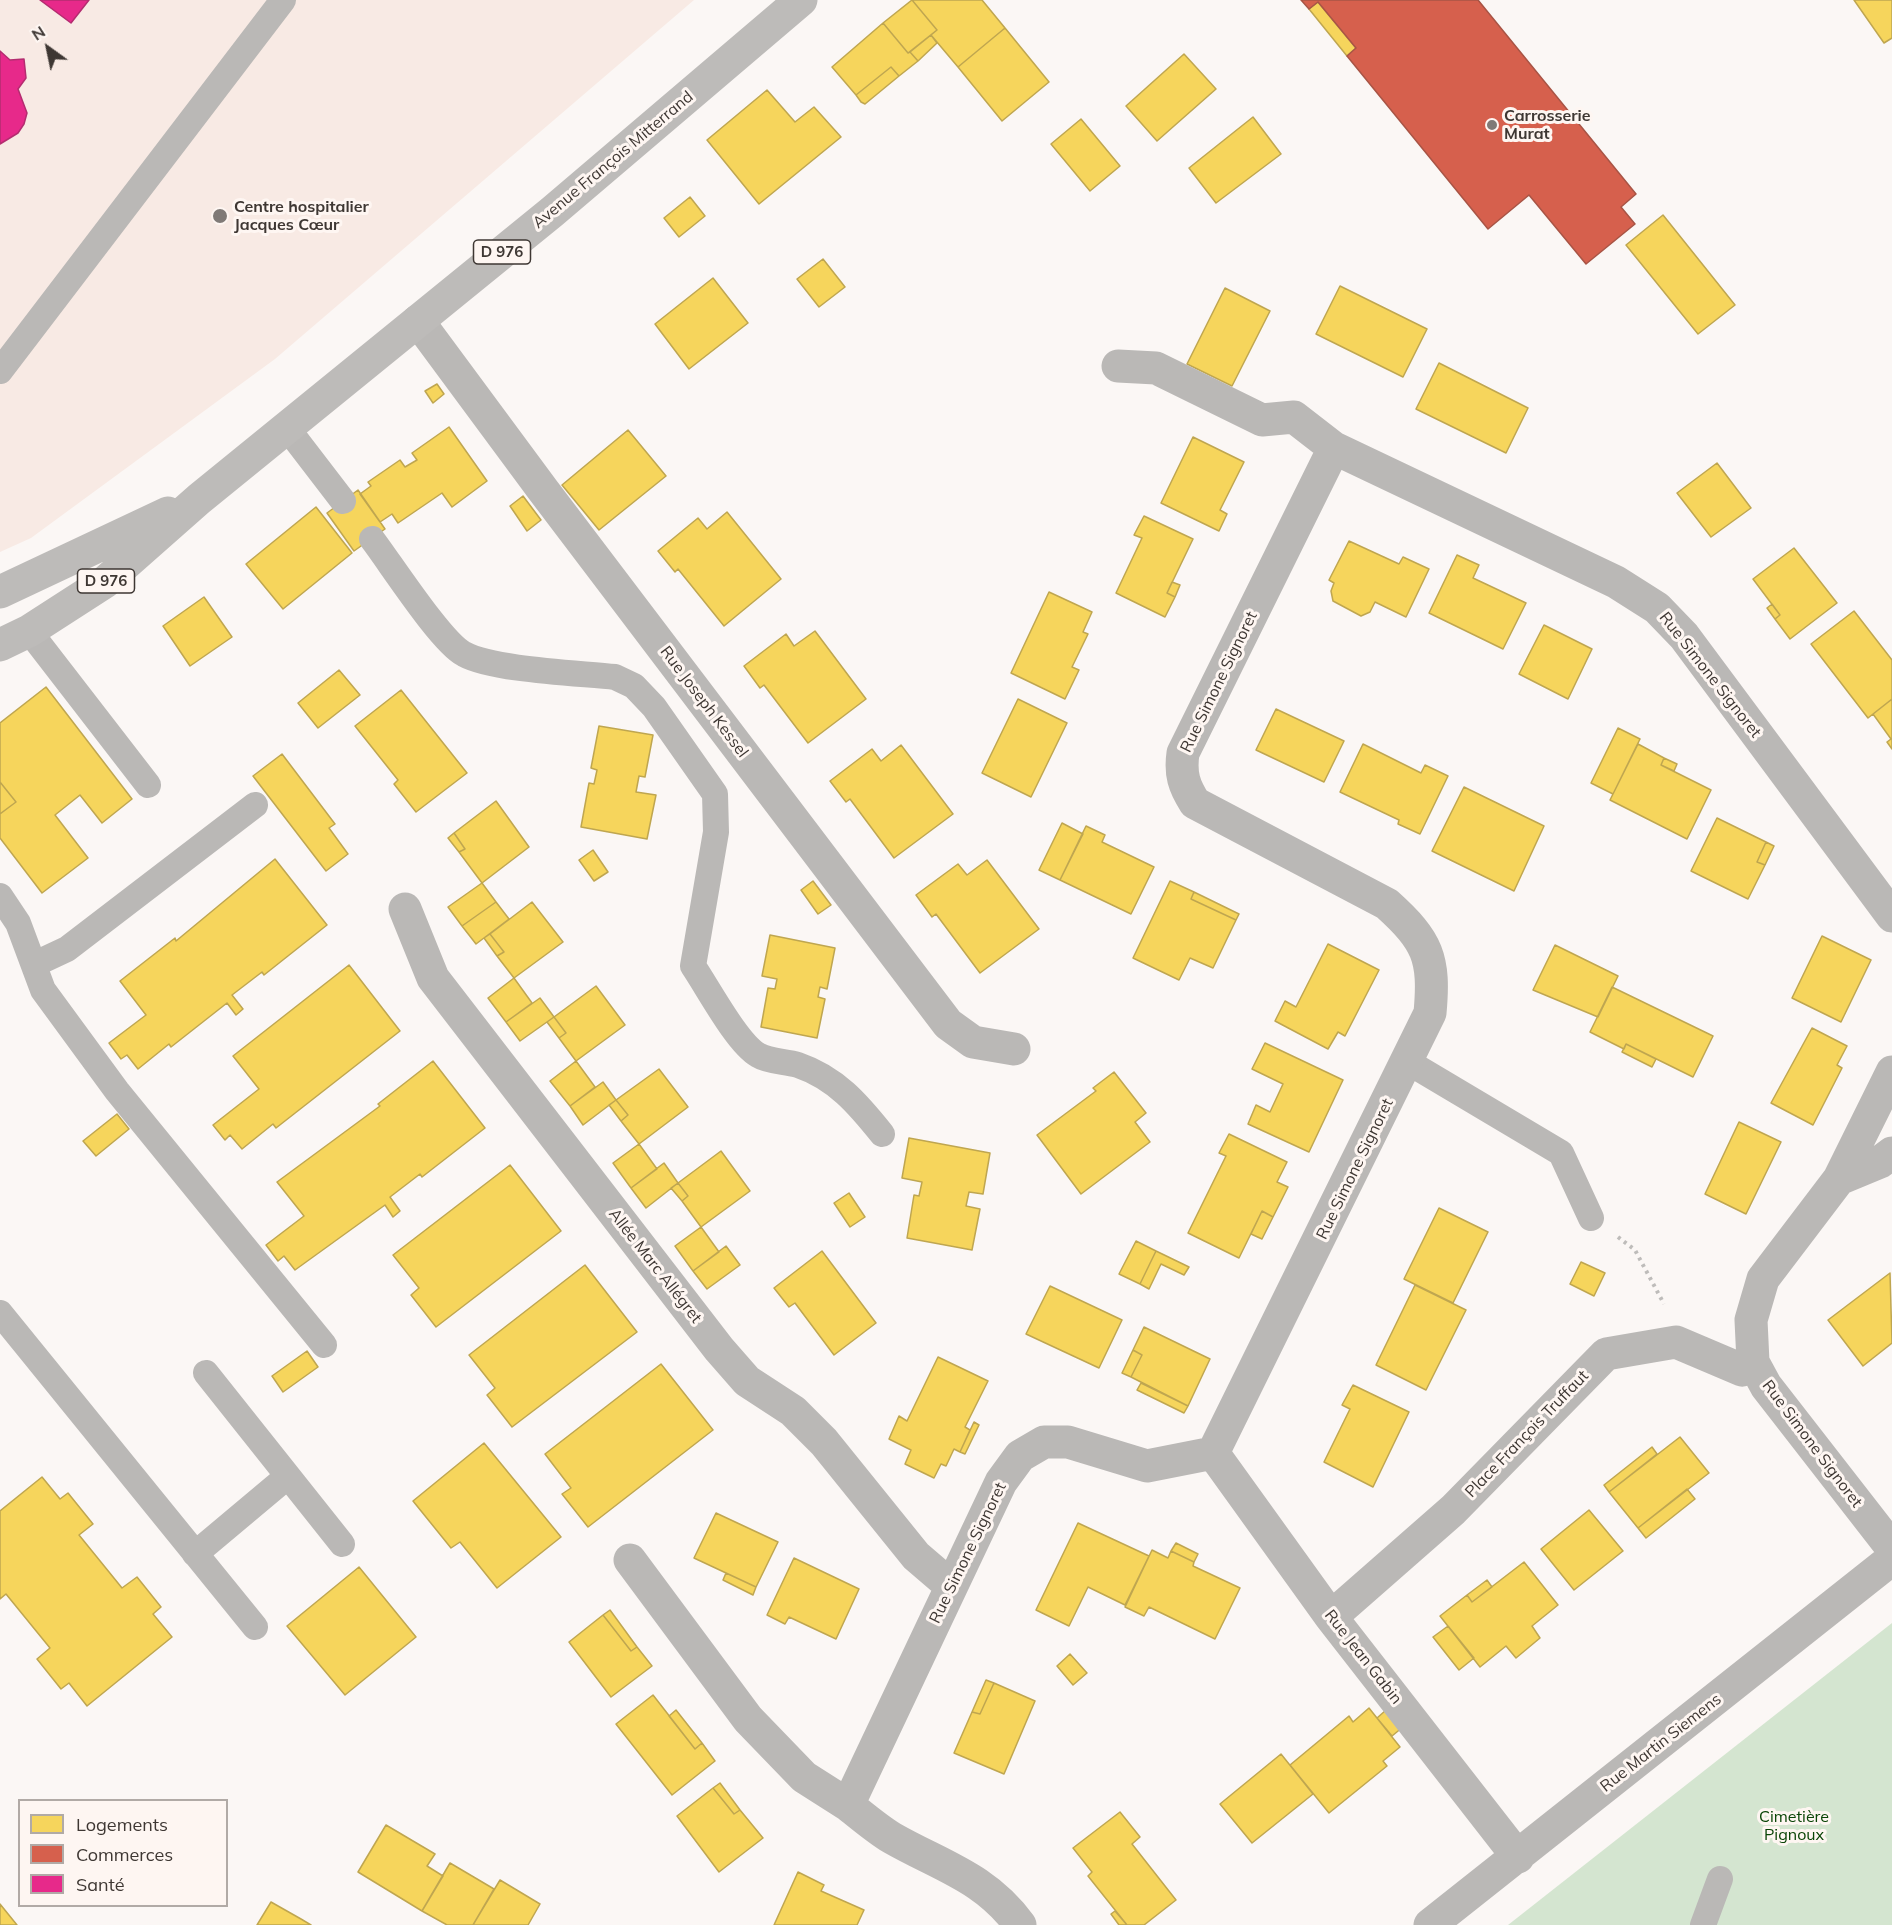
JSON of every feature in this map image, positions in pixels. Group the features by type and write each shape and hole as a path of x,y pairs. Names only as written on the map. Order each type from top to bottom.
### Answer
{"main road":[{"name":"Avenue François Mitterrand","path":"0,645 29,631 105,582 199,499 552,212 801,0"},
{"name":"Avenue François Mitterrand","path":"0,592 199,499"}],"street":[{"name":"Rue Joseph Kessel","path":"418,321 550,500 948,1024 973,1042 1014,1049"},
{"name":"Rue Simone Signoret","path":"1118,366 1156,368 1262,420 1294,417 1334,448 1616,582 1657,608 1684,636 1892,916"},
{"name":"Rue Simone Signoret","path":"848,1805 1001,1482 1020,1456 1044,1442 1068,1442 1147,1466 1213,1453 1408,1062 1430,1013 1433,979 1427,951 1410,925 1387,904 1195,803 1186,788 1180,770 1183,753 1334,448"},
{"name":"Allée Marc Allégret","path":"405,909 432,978 719,1349 747,1381 793,1411 824,1442 916,1556 951,1586"},
{"name":"Rue Simone Signoret","path":"1892,1072 1839,1179 1763,1279 1751,1320 1753,1362 1766,1386 1892,1548"},
{"path":"1839,1179 1880,1162 1892,1153"},
{"path":"1676,1342 1742,1370 1753,1362"},
{"name":"Place François Truffaut","path":"1331,1617 1453,1510 1606,1354 1676,1342"},
{"name":"Rue Jean Gabin","path":"1213,1453 1331,1617 1518,1857"},
{"name":"Rue Martin Siemens","path":"1430,1925 1892,1559"},
{"path":"630,1560 748,1719 804,1777 848,1805 890,1837 977,1881 1008,1909 1020,1925"}],"lane":[{"path":"0,371 284,0"},
{"path":"287,428 343,501"},
{"path":"372,539 446,638 463,654 484,662 615,677 634,686 654,707 715,794 716,832 693,966 744,1043 759,1056 798,1065 827,1078 853,1098 882,1134"},
{"path":"29,631 148,785"},
{"path":"35,964 67,950 255,805"},
{"path":"0,896 18,923 43,990 117,1091 324,1345"},
{"path":"1408,1062 1561,1153 1591,1218"},
{"path":"0,1313 255,1627"},
{"path":"206,1373 342,1544"},
{"path":"195,1554 288,1476"},
{"path":"1703,1925 1720,1879"}],"path":[{"path":"1591,1218 1635,1250 1666,1308 1676,1342"}],"shaded area":[{"name":"Centre hospitalier Jacques Cœur","path":"0,0 694,0 275,359 31,538 0,552"}],"green space":[{"name":"Cimetière Pignoux","path":"1892,1623 1892,1925 1508,1925"}],"building: Logements":[{"path":"912,0 937,30 908,53 883,23"},
{"path":"912,0 982,0 1005,28 958,67 931,35 937,30"},
{"path":"1854,0 1892,0 1892,38 1884,43"},
{"path":"1318,2 1356,48 1347,56 1309,9"},
{"path":"883,23 908,53 910,52 918,61 899,76 891,67 856,95 832,67"},
{"path":"1005,28 1049,82 1002,121 958,67"},
{"path":"931,35 937,43 918,61 910,52"},
{"path":"1184,54 1216,89 1157,141 1126,106"},
{"path":"891,67 899,76 865,104 861,102 856,95"},
{"path":"767,90 795,122 814,107 841,137 759,204 707,140"},
{"path":"1253,117 1281,154 1216,203 1189,168"},
{"path":"1081,119 1120,166 1090,191 1051,144"},
{"path":"690,197 705,216 679,237 664,218"},
{"path":"1663,215 1735,305 1698,334 1626,245"},
{"path":"823,259 845,287 819,307 797,279"},
{"path":"713,278 748,323 689,369 655,324"},
{"path":"1340,286 1427,329 1403,377 1316,334"},
{"path":"1225,288 1270,311 1232,386 1187,364"},
{"path":"1439,363 1528,408 1506,453 1416,409"},
{"path":"437,384 444,394 433,403 425,391"},
{"path":"449,427 487,481 452,507 442,493 398,523 392,514 380,522 360,494 371,486 368,482 400,460 405,467 417,460 412,453"},
{"path":"628,430 666,476 599,530 562,485"},
{"path":"1193,437 1244,462 1220,510 1227,514 1219,531 1161,503"},
{"path":"1717,463 1751,508 1711,537 1677,493"},
{"path":"358,490 385,529 354,551 327,513"},
{"path":"523,496 541,520 527,531 510,506"},
{"path":"316,507 352,553 283,609 246,564"},
{"path":"727,512 781,579 724,626 678,569 675,572 658,551 698,518 707,529"},
{"path":"1144,516 1193,539 1167,593 1175,597 1165,617 1116,593 1142,538 1134,535"},
{"path":"1349,541 1399,564 1403,557 1429,569 1406,617 1375,602 1370,612 1361,616 1333,601 1331,591 1334,583 1329,580"},
{"path":"1794,548 1837,603 1790,639 1775,619 1780,615 1753,579"},
{"path":"1457,555 1479,565 1473,578 1526,603 1503,649 1429,613"},
{"path":"1172,582 1180,585 1175,597 1167,593"},
{"path":"1049,592 1092,612 1083,632 1088,634 1072,667 1079,670 1065,699 1011,673"},
{"path":"204,597 232,637 190,666 163,626"},
{"path":"1772,604 1780,615 1775,619 1767,608"},
{"path":"1854,611 1892,660 1892,699 1868,718 1811,644"},
{"path":"1544,625 1592,649 1568,699 1519,674"},
{"path":"815,631 866,699 808,743 764,685 760,688 744,666 786,634 794,646"},
{"path":"339,670 360,695 318,728 298,703"},
{"path":"46,687 132,799 102,823 80,795 55,815 88,858 42,893 0,838 0,814 16,802 0,782 0,723"},
{"path":"401,690 467,773 416,812 394,784 398,780 355,726"},
{"path":"1018,699 1067,723 1031,797 982,773"},
{"path":"1892,699 1892,749 1887,742 1891,739 1873,714"},
{"path":"1276,709 1344,741 1324,782 1256,750"},
{"path":"599,726 653,735 645,777 639,776 636,792 656,795 647,839 581,827 589,783 594,784 597,770 591,768"},
{"path":"1618,728 1640,739 1613,794 1591,783"},
{"path":"1363,744 1421,773 1425,765 1448,776 1420,834 1398,824 1399,820 1340,792"},
{"path":"1638,744 1664,758 1661,765 1711,790 1687,839 1610,800"},
{"path":"901,745 953,814 894,858 850,799 846,802 830,781 872,749 881,761"},
{"path":"282,754 335,824 329,828 348,854 326,871 253,776"},
{"path":"1664,758 1677,764 1674,771 1661,765"},
{"path":"0,782 16,802 0,814"},
{"path":"1464,787 1544,826 1514,891 1432,851"},
{"path":"496,801 529,847 482,883 459,852 465,849 454,833"},
{"path":"1717,818 1766,842 1757,862 1765,865 1748,899 1691,871"},
{"path":"1062,823 1083,834 1060,880 1039,870"},
{"path":"1086,826 1105,835 1102,842 1154,867 1131,914 1060,880"},
{"path":"454,833 465,849 459,852 448,838"},
{"path":"1766,842 1774,846 1765,865 1757,862"},
{"path":"593,850 608,872 594,881 579,860"},
{"path":"275,859 327,925 264,975 262,972 232,995 243,1009 236,1015 227,1003 171,1047 169,1044 138,1069 127,1055 121,1059 109,1043 146,1015 120,981 175,938 176,941"},
{"path":"987,860 1039,929 980,973 936,914 932,917 916,895 958,864 967,875"},
{"path":"813,881 831,905 818,914 801,890"},
{"path":"1170,881 1194,892 1191,899 1236,920 1213,968 1190,958 1179,980 1133,958"},
{"path":"482,883 496,902 462,926 448,907"},
{"path":"1194,892 1239,914 1236,920 1191,899"},
{"path":"496,902 509,919 476,944 462,926"},
{"path":"532,902 563,942 514,978 497,956 504,952 490,934"},
{"path":"490,934 504,952 497,956 484,938"},
{"path":"770,935 835,948 827,989 820,987 818,997 825,999 817,1038 761,1027 768,988 775,989 777,979 762,976"},
{"path":"1822,936 1871,960 1841,1022 1792,998"},
{"path":"1328,944 1379,970 1345,1036 1338,1032 1328,1049 1275,1021 1285,1001 1296,1007"},
{"path":"1555,945 1618,976 1598,1017 1533,990"},
{"path":"349,965 400,1031 276,1128 273,1124 242,1149 230,1135 225,1140 213,1125 259,1089 233,1056"},
{"path":"514,978 532,1003 506,1022 488,998"},
{"path":"596,986 625,1025 576,1061 559,1038 566,1033 554,1017"},
{"path":"1612,987 1713,1036 1693,1077 1626,1044 1624,1049 1590,1032"},
{"path":"540,998 554,1017 520,1041 506,1022"},
{"path":"554,1017 566,1033 559,1038 547,1022"},
{"path":"1812,1028 1847,1046 1837,1065 1842,1068 1813,1125 1771,1103"},
{"path":"1265,1043 1343,1080 1309,1152 1248,1124 1256,1105 1270,1112 1283,1084 1252,1069"},
{"path":"1626,1044 1656,1059 1652,1067 1622,1052"},
{"path":"433,1061 485,1128 422,1177 420,1174 390,1197 400,1211 393,1217 385,1205 295,1270 284,1256 278,1261 266,1245 304,1216 277,1182 380,1106 378,1104"},
{"path":"576,1061 595,1087 570,1106 550,1081"},
{"path":"659,1069 688,1107 639,1144 621,1121 628,1115 616,1100"},
{"path":"1114,1072 1146,1113 1135,1122 1150,1142 1081,1194 1037,1135 1096,1091 1093,1088"},
{"path":"603,1082 616,1100 583,1125 570,1106"},
{"path":"616,1100 628,1115 621,1121 609,1105"},
{"path":"117,1114 129,1129 96,1156 83,1141"},
{"path":"1739,1122 1781,1142 1746,1214 1705,1194"},
{"path":"1229,1134 1287,1162 1277,1182 1288,1187 1273,1217 1262,1211 1239,1258 1188,1233 1226,1156 1219,1153"},
{"path":"909,1138 990,1153 983,1194 969,1192 966,1206 980,1209 972,1250 907,1238 914,1195 919,1196 922,1182 902,1178"},
{"path":"639,1144 657,1169 631,1188 613,1163"},
{"path":"721,1151 750,1191 701,1227 682,1201 688,1196 678,1183"},
{"path":"664,1163 678,1183 646,1208 631,1188"},
{"path":"510,1165 561,1231 436,1327 411,1295 419,1288 393,1255"},
{"path":"678,1183 688,1196 682,1201 671,1188"},
{"path":"849,1193 865,1217 850,1227 834,1203"},
{"path":"1439,1208 1488,1232 1453,1303 1404,1279"},
{"path":"1262,1211 1273,1217 1262,1239 1251,1234"},
{"path":"701,1227 719,1252 693,1271 675,1246"},
{"path":"1136,1241 1156,1251 1140,1284 1119,1274"},
{"path":"726,1246 740,1265 707,1289 693,1271"},
{"path":"822,1251 876,1323 834,1355 795,1303 789,1307 774,1288"},
{"path":"1156,1251 1189,1267 1184,1275 1161,1264 1149,1289 1140,1284"},
{"path":"1581,1262 1605,1273 1594,1296 1570,1284"},
{"path":"585,1265 637,1332 512,1427 487,1395 495,1388 469,1355"},
{"path":"1890,1273 1892,1343 1863,1366 1828,1320"},
{"path":"1415,1285 1466,1310 1426,1390 1376,1365"},
{"path":"1050,1286 1122,1320 1099,1368 1026,1334"},
{"path":"1144,1327 1210,1359 1188,1406 1131,1377 1142,1355 1133,1350"},
{"path":"1133,1350 1142,1355 1131,1377 1122,1373"},
{"path":"307,1351 318,1367 283,1392 272,1376"},
{"path":"938,1357 988,1381 965,1427 970,1430 960,1452 954,1449 946,1466 941,1464 934,1478 905,1464 911,1450 889,1439 899,1416 907,1421"},
{"path":"661,1364 713,1430 588,1527 562,1494 571,1488 545,1454"},
{"path":"1141,1383 1188,1406 1184,1413 1137,1390"},
{"path":"1353,1385 1409,1412 1373,1487 1324,1462 1350,1409 1342,1405"},
{"path":"974,1422 979,1425 965,1454 960,1452"},
{"path":"1680,1437 1709,1473 1638,1528 1609,1492"},
{"path":"484,1443 561,1537 497,1588 460,1542 451,1548 413,1501"},
{"path":"1652,1447 1657,1454 1609,1492 1604,1485"},
{"path":"42,1477 60,1499 68,1493 93,1524 79,1535 122,1588 137,1577 161,1607 153,1614 172,1637 87,1706 69,1683 61,1689 37,1659 50,1648 6,1594 0,1599 0,1511"},
{"path":"1687,1489 1695,1499 1646,1538 1638,1528"},
{"path":"1589,1510 1623,1551 1574,1590 1541,1549"},
{"path":"716,1513 778,1542 756,1587 694,1558"},
{"path":"1078,1523 1149,1556 1125,1605 1088,1587 1069,1626 1036,1610"},
{"path":"1176,1543 1198,1554 1194,1562 1171,1551"},
{"path":"1152,1550 1168,1558 1171,1551 1194,1562 1193,1566 1240,1588 1215,1639 1149,1607 1144,1616 1125,1607"},
{"path":"794,1558 859,1589 836,1639 789,1617 785,1624 767,1615"},
{"path":"1524,1562 1558,1605 1532,1626 1540,1638 1516,1658 1506,1646 1480,1667 1440,1616 1467,1595 1472,1602"},
{"path":"359,1567 416,1637 345,1695 287,1626"},
{"path":"726,1573 756,1587 753,1595 723,1580"},
{"path":"1487,1580 1492,1587 1472,1602 1467,1595"},
{"path":"610,1610 637,1647 631,1651 603,1615"},
{"path":"603,1615 631,1651 637,1647 652,1666 611,1697 569,1642"},
{"path":"1448,1626 1474,1658 1459,1670 1433,1637"},
{"path":"1070,1654 1087,1673 1073,1685 1057,1666"},
{"path":"986,1680 994,1683 980,1714 972,1712"},
{"path":"994,1683 1035,1701 1004,1774 954,1753 972,1712 980,1714"},
{"path":"653,1695 695,1749 702,1743 715,1761 672,1795 616,1724"},
{"path":"1394,1703 1409,1722 1392,1736 1377,1718"},
{"path":"1369,1708 1400,1747 1383,1761 1387,1766 1329,1813 1290,1765 1349,1716 1353,1722"},
{"path":"676,1710 702,1743 695,1749 669,1716"},
{"path":"1281,1754 1313,1794 1252,1843 1220,1804"},
{"path":"720,1783 740,1810 734,1814 713,1788"},
{"path":"713,1788 734,1814 740,1810 763,1838 719,1872 677,1816"},
{"path":"1120,1812 1140,1837 1132,1844 1176,1900 1144,1925 1127,1925 1088,1876 1092,1872 1073,1848"},
{"path":"386,1825 435,1854 427,1866 443,1876 422,1911 358,1872"},
{"path":"450,1863 494,1889 473,1925 447,1925 422,1911"},
{"path":"798,1872 824,1885 821,1891 864,1910 857,1925 774,1925"},
{"path":"500,1880 540,1904 528,1925 473,1925"},
{"path":"271,1902 301,1919 311,1925 257,1925"},
{"path":"0,1904 17,1925 0,1925"},
{"path":"1115,1911 1127,1925 1119,1925 1111,1914"}],"building: Commerces":[{"name":"Carrosserie Murat","path":"1301,0 1478,0 1636,194 1621,207 1635,224 1586,264 1529,195 1488,229 1347,56 1356,48 1318,2 1309,9"}],"building: Santé":[{"path":"40,0 89,0 71,23"},
{"path":"0,51 10,60 24,59 26,78 18,89 27,113 18,133 0,144"}],"place":[{"name":"Carrosserie Murat","path":"1492,125"},
{"name":"Centre hospitalier Jacques Cœur","path":"220,216"}]}
